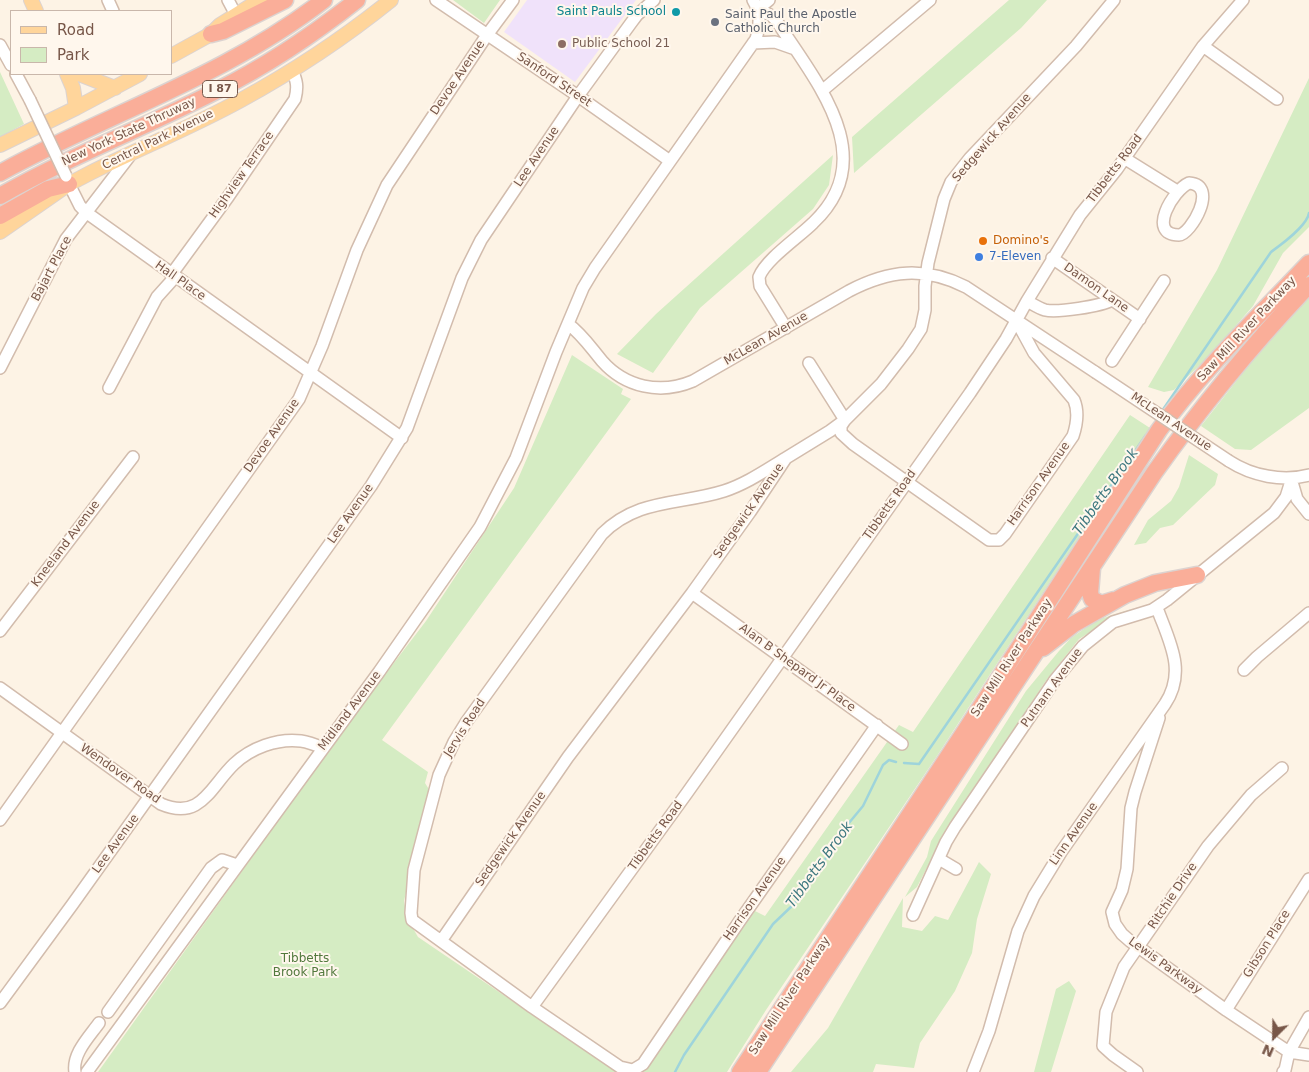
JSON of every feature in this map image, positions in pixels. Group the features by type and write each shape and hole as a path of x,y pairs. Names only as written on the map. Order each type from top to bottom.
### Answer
{"highway":[{"path":"211,34 223,31 285,0"},
{"name":"New York State Thruway","path":"0,173 228,62 289,25 324,0"},
{"name":"New York State Thruway","path":"0,196 72,159 247,75 305,39 358,0"},
{"path":"0,216 67,180"},
{"name":"Saw Mill River Parkway","path":"740,1072 965,730 1159,430 1212,365 1309,263"},
{"name":"Saw Mill River Parkway","path":"758,1072 1144,488 1190,424 1262,337 1309,285"},
{"path":"1092,565 1090,593 1092,599 1102,604 1154,583 1197,575"},
{"path":"1030,660 1067,629 1116,599"}],"main road":[{"path":"172,55 211,34 220,25 260,0"},
{"name":"Central Park Avenue","path":"0,232 67,180 132,152 241,100 340,40 390,0"},
{"path":"67,75 73,88 76,108"},
{"path":"82,75 115,88"},
{"path":"0,145 138,75"}],"street":[{"path":"228,0 236,15"},
{"name":"Sanford Street","path":"436,0 578,96 670,162"},
{"name":"Devoe Avenue","path":"0,820 299,399 357,250 387,185 488,34 513,0"},
{"name":"Lee Avenue","path":"0,1003 371,486 407,428 471,259 496,216 578,96 637,15 654,0"},
{"path":"756,5 769,0"},
{"path":"823,90 930,0"},
{"name":"Sedgewick Avenue","path":"441,941 568,757 692,593 786,458 830,431 844,420 881,384 908,349 920,329 925,310 926,274 944,199 951,182 970,158 1076,46 1114,0"},
{"name":"Tibbetts Road","path":"532,1007 784,657 970,393 1006,339 1052,258 1080,215 1124,158 1203,46 1243,0"},
{"path":"568,324 590,275 753,43 758,30 756,5"},
{"path":"756,5 776,20 823,90 832,110 843,146 844,165 841,182 835,197 825,211 767,264 759,277 760,286 786,328"},
{"path":"753,43 775,42 795,50"},
{"path":"0,45 10,63"},
{"path":"1203,46 1277,99"},
{"name":"Highview Terrace","path":"109,388 157,297 295,98 297,89 292,70"},
{"name":"Hall Place","path":"17,75 80,206 86,213 402,438"},
{"name":"Bajart Place","path":"0,368 66,240 132,152"},
{"path":"1124,158 1177,191"},
{"path":"1188,183 1196,184 1204,193 1203,200 1190,227 1184,234 1179,235 1171,233 1165,228 1163,222 1164,214 1177,191 1188,183"},
{"name":"Damon Lane","path":"1052,258 1140,319"},
{"name":"McLean Avenue","path":"568,324 606,365 619,376 640,386 670,388 693,382 872,280 904,273 926,274 951,280 966,287 1243,469 1259,474 1292,478 1309,475"},
{"path":"1112,361 1164,281"},
{"path":"1027,300 1044,310 1053,310 1097,305 1112,300"},
{"name":"Harrison Avenue","path":"906,482 989,540 999,540 1073,436 1077,422 1077,407 1074,400 1034,353 1016,320"},
{"name":"Midland Avenue","path":"88,1072 385,664 458,560 483,521 516,458 568,324"},
{"path":"809,363 844,420 841,426 843,436 906,482"},
{"name":"Kneeland Avenue","path":"0,631 133,457"},
{"name":"Jervis Road","path":"633,1070 620,1067 532,1007 412,920 410,913 414,870 439,774 454,742 467,721 602,534 611,525 635,511 651,505 698,498 727,490 786,458"},
{"path":"1292,478 1293,491 1309,514"},
{"name":"Putnam Avenue","path":"913,915 955,827 1074,656 1092,637 1113,622 1157,608 1274,513 1286,497 1292,478"},
{"name":"Alan B Shepard Jr Place","path":"692,593 784,657 902,744"},
{"name":"Linn Avenue","path":"973,1072 988,1031 1018,931 1034,896 1052,864 1163,708 1173,688 1176,665 1174,653 1157,608"},
{"path":"1244,670 1309,613"},
{"name":"Wendover Road","path":"0,688 150,796 166,806 176,808 188,808 204,799 234,764 257,749 275,743 293,741 302,741 323,748"},
{"name":"Lewis Parkway","path":"1163,708 1134,792 1128,869 1122,890 1112,912 1114,920 1118,929 1125,937 1226,1010 1289,1052 1309,1055"},
{"name":"Harrison Avenue","path":"633,1070 643,1064 739,922 877,725"},
{"name":"Ritchie Drive","path":"1137,1072 1113,1056 1103,1046 1106,1012 1124,966 1208,846 1251,795 1282,768"},
{"path":"939,859 956,869"},
{"path":"108,1012 211,868 222,860 237,865"},
{"name":"Gibson Place","path":"1226,1010 1309,879"},
{"path":"1283,1072 1289,1052 1309,1017"},
{"path":"75,1072 74,1065 80,1050 99,1023"}],"shaded area":[{"name":"Public School 21","path":"527,0 636,0 575,82 504,32"}],"green space":[{"path":"453,0 500,0 484,23"},
{"path":"1009,0 1047,0 1021,28 854,173 852,137"},
{"path":"0,72 24,124 0,137"},
{"path":"1309,78 1309,227 1283,253 1253,306 1212,353 1174,390 1164,392 1148,387 1217,270"},
{"path":"833,155 829,185 813,209 700,308 653,373 617,354 656,314"},
{"path":"1309,298 1309,408 1251,450 1235,449 1201,426 1271,337"},
{"name":"Tibbetts Brook Park","path":"572,355 623,389 621,394 631,399 382,740 428,772 425,783 430,791 404,901 407,918 418,937 617,1072 98,1072 351,719 426,621 514,488"},
{"path":"1130,415 1150,428 937,756 766,1010 727,1072 640,1072 755,911 765,916 899,725 913,732"},
{"path":"1189,455 1218,474 1215,485 1173,525 1160,528 1146,543 1134,545 1148,520 1171,501 1179,487"},
{"path":"1132,609 1111,619 1079,639 1045,682 940,842 917,887 905,897 927,857 931,841 1026,691 1071,638 1097,620"},
{"path":"979,862 991,874 977,919 972,953 955,991 920,1043 914,1068 876,1064 873,1072 791,1072 828,1028 903,898 902,927 922,931 935,916 948,920"},
{"path":"1069,981 1076,991 1051,1072 1034,1072 1056,989"}],"waterway":[{"name":"Tibbetts Brook","path":"1162,411 1271,252 1299,229 1309,213"},
{"name":"Tibbetts Brook","path":"904,763 919,764 1146,435"},
{"name":"Tibbetts Brook","path":"675,1072 684,1055 773,924 794,904 819,872 834,841 863,806 883,765 889,760 896,762"}],"place":[{"name":"Saint Pauls School","path":"676,12"},
{"name":"Saint Paul the Apostle Catholic Church","path":"715,22"},
{"name":"Public School 21","path":"562,44"},
{"name":"Domino's","path":"983,241"},
{"name":"7-Eleven","path":"979,257"}]}
